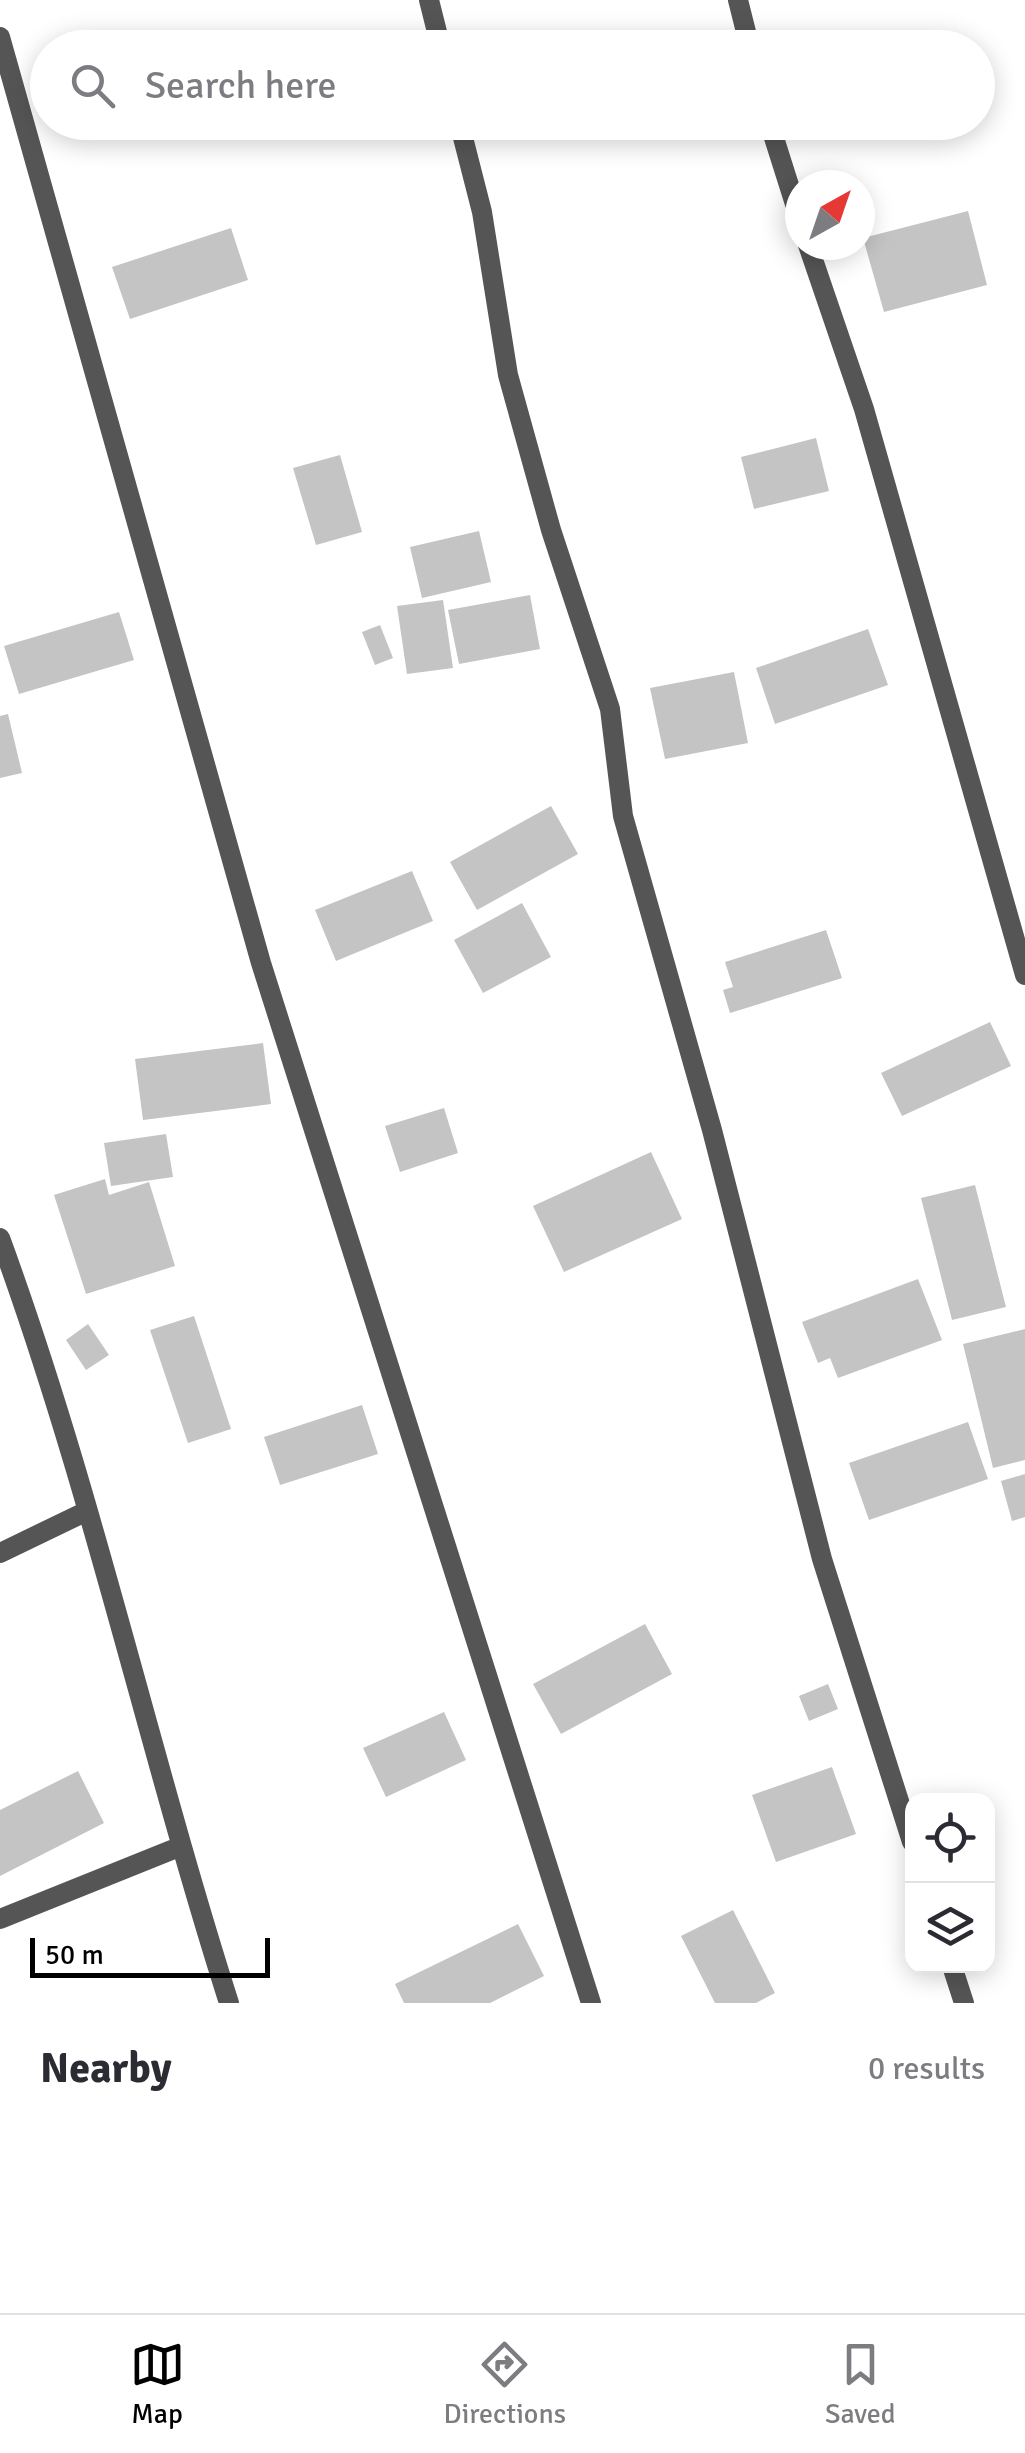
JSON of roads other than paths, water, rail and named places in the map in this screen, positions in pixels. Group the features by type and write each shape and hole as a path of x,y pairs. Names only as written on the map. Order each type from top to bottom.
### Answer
{"street":[{"path":"429,0 436,30"},
{"path":"738,0 746,30"},
{"path":"0,37 260,963 591,2003"},
{"path":"464,140 482,212 508,376 551,530 610,709 623,816 712,1130 822,1558 905,1820"},
{"path":"775,140 785,173"},
{"path":"813,260 864,408 1025,976"},
{"path":"0,1238 32,1325 86,1512 115,1594 179,1847 229,2003"},
{"path":"0,1552 86,1512"},
{"path":"0,1919 179,1847"},
{"path":"954,1973 964,2003"}]}
